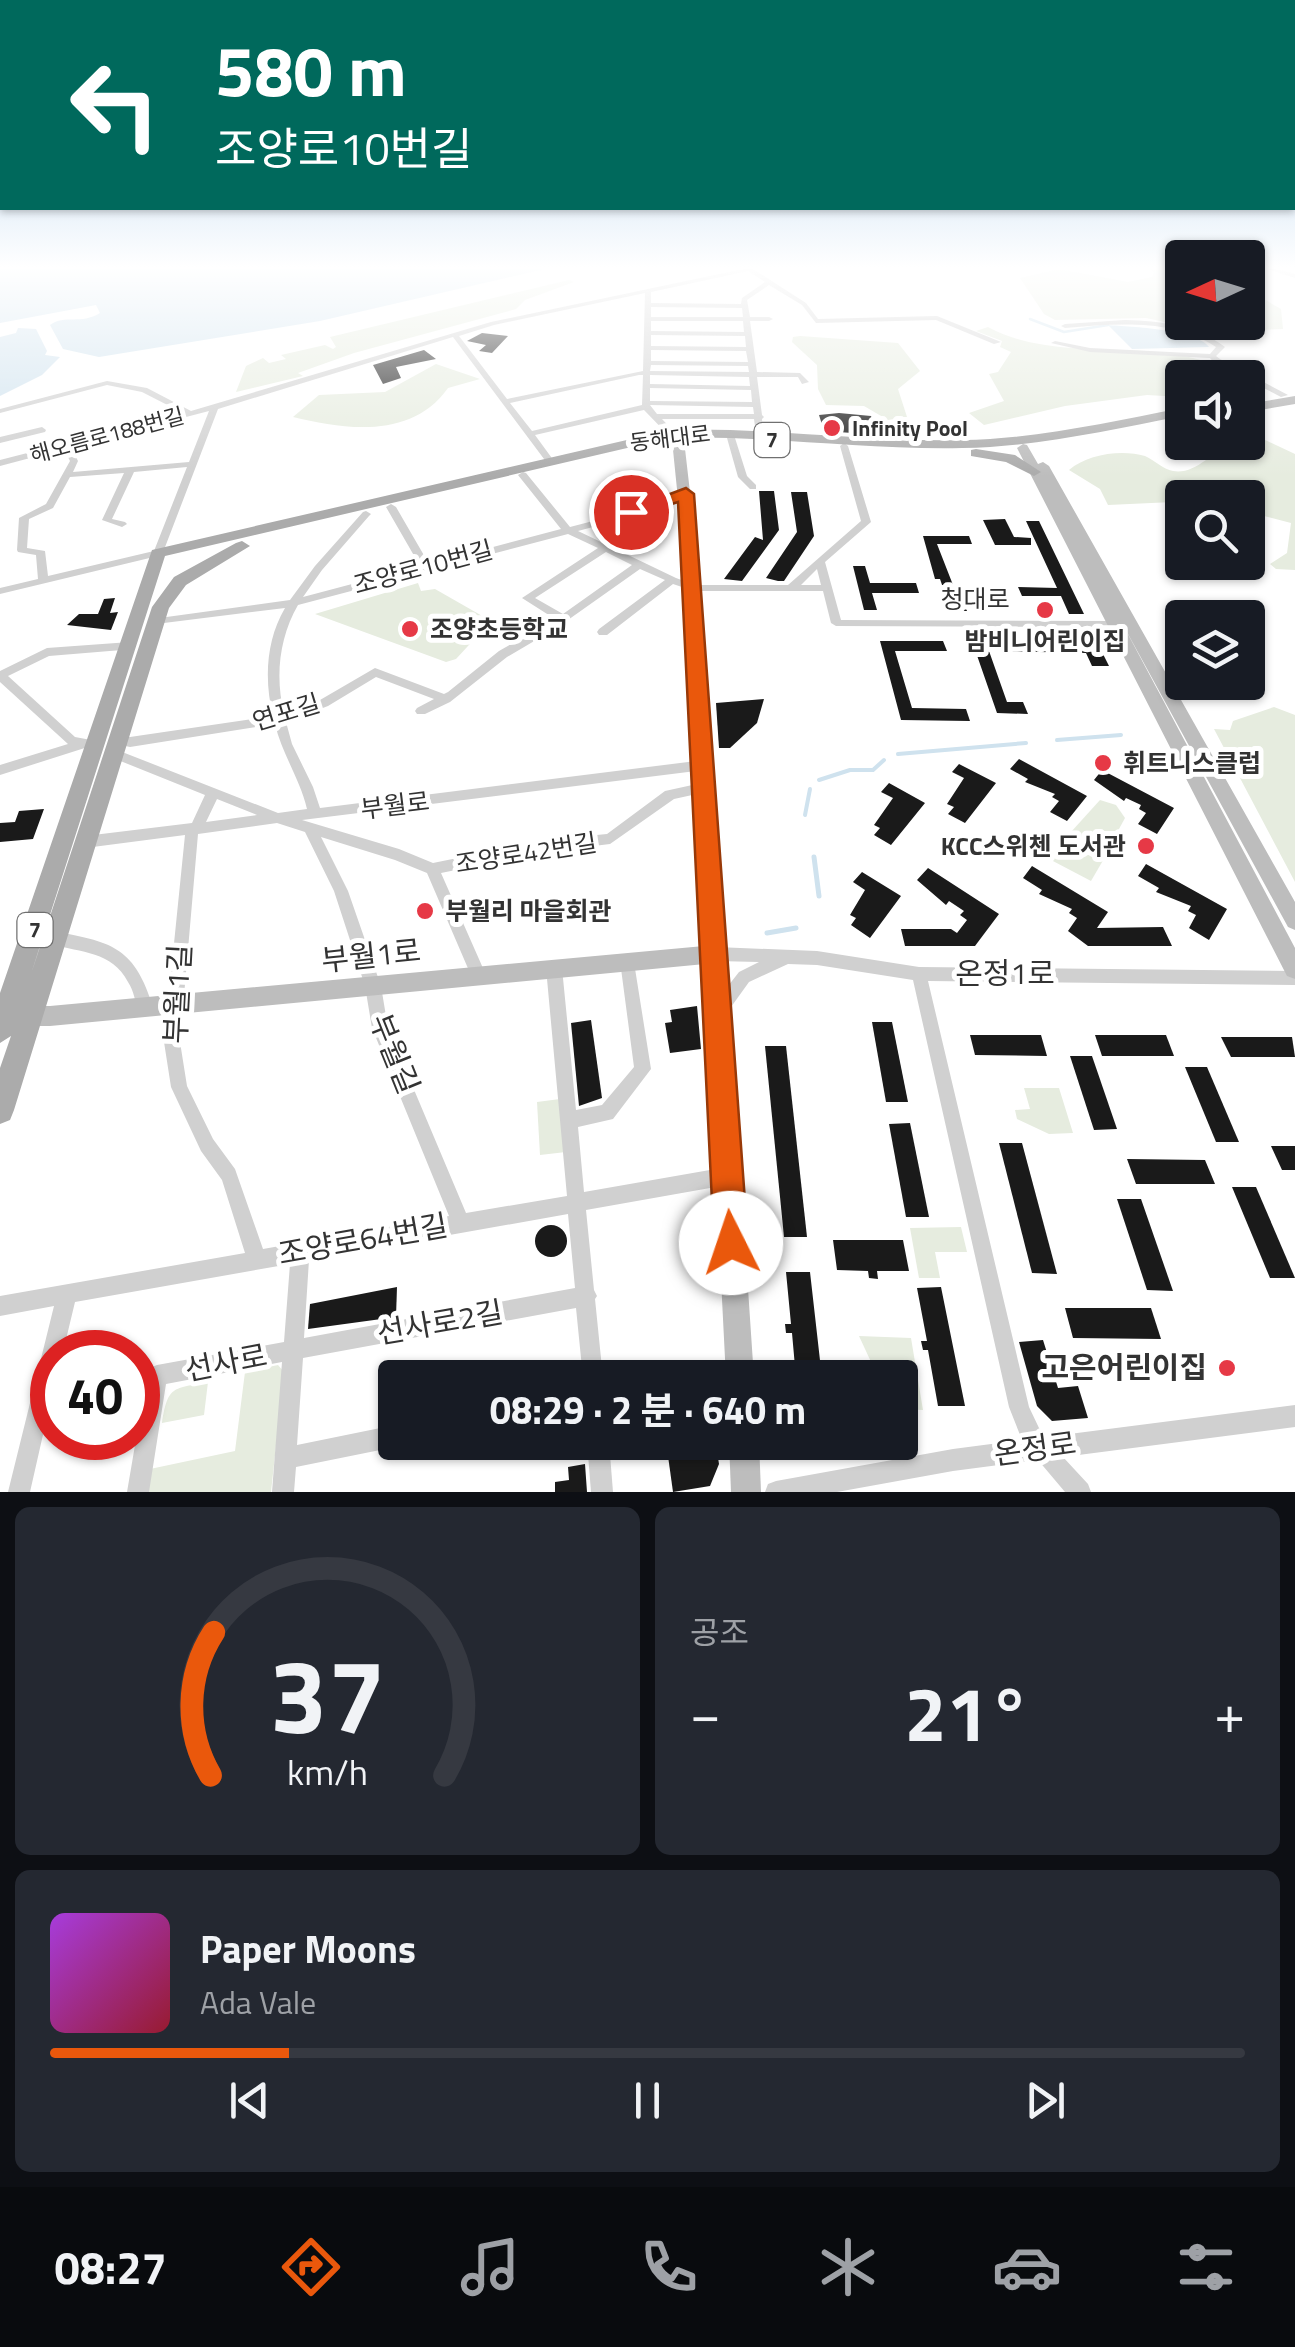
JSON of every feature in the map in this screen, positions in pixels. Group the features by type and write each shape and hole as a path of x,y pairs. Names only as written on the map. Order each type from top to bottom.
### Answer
{"main road":[{"path":"1265,398 1291,396"},
{"path":"1265,403 1291,396"},
{"name":"동해대로","path":"137,650 168,594 180,582 233,549 550,461 674,437 760,434 935,444 1027,444 1165,416"},
{"name":"동해대로","path":"0,1110 9,1020 137,650 165,545 172,538 184,544 211,543 674,437 969,452 1065,441 1165,423"},
{"path":"969,452 1037,467 1047,452 1065,441"},
{"name":"동해대로","path":"165,545 264,539"},
{"name":"동해대로","path":"9,1020 57,939 84,842 103,744"}],"street":[{"name":"해오름로188번길","path":"0,464 215,407 443,339"},
{"path":"458,339 550,461"},
{"path":"508,402 629,339"},
{"path":"649,339 647,398 654,416 674,437 686,494 739,1360"},
{"path":"749,339 760,434"},
{"path":"753,339 806,382"},
{"path":"989,339 997,342"},
{"path":"1203,339 1216,343 1221,350 1212,356"},
{"path":"1054,343 1090,350 1212,356 1291,396"},
{"path":"0,411 94,381 144,390 182,412 215,407 165,545 130,560 0,591"},
{"path":"647,398 757,396"},
{"path":"530,434 647,398 757,396"},
{"path":"654,416 760,417"},
{"path":"0,440 42,430"},
{"path":"731,438 743,477 753,488"},
{"path":"1027,444 1295,969"},
{"path":"790,589 866,522 844,446"},
{"path":"43,581 41,553 22,550 24,518 50,506 74,461 67,447"},
{"path":"67,476 194,464"},
{"path":"122,524 107,520 130,470"},
{"path":"521,472 566,528 694,588 828,588 820,560"},
{"name":"조양로10번길","path":"156,621 288,604 646,510 686,494"},
{"path":"391,507 426,567"},
{"name":"부월길","path":"366,514 288,604 272,667 286,744 312,798 312,822 341,891 373,986 380,1028 460,1223"},
{"path":"130,560 165,545"},
{"path":"562,618 527,598 605,548"},
{"path":"421,711 446,698 502,654 639,565"},
{"path":"603,632 672,580"},
{"name":"청대로","path":"828,588 836,623 1122,625"},
{"path":"1122,625 1295,921"},
{"path":"0,675 47,652 137,650"},
{"name":"연포길","path":"0,770 103,744 282,719 324,703 375,672 446,698"},
{"name":"조양로42번길","path":"0,675 72,741 103,744 280,819 312,822 432,869 545,846 601,842 670,795 706,788"},
{"name":"부월로","path":"312,822 704,766"},
{"name":"부월1길","path":"213,793 194,830 182,902 181,990 175,1004 172,1042 180,1093 229,1175 256,1260"},
{"path":"84,842 280,819"},
{"path":"432,869 478,975"},
{"name":"부월1길","path":"57,939 116,954 140,986 146,1007"},
{"name":"부월1로","path":"9,1020 716,954"},
{"name":"온정1로","path":"716,954 790,956 919,974 1295,978"},
{"path":"719,1011 744,976 790,956"},
{"path":"570,1120 607,1113 642,1070 628,961"},
{"path":"554,968 592,1360"},
{"path":"919,974 1019,1407 1041,1450 1080,1492"},
{"name":"조양로64번길","path":"0,1306 727,1176"},
{"path":"284,1492 300,1251"},
{"path":"59,1330 67,1295"},
{"name":"선사로2길","path":"294,1350 587,1296"},
{"name":"선사로","path":"138,1492 158,1376 294,1350"},
{"name":"온정로","path":"776,1492 923,1464 1295,1416"},
{"path":"286,1458 378,1439"},
{"path":"19,1492 30,1447"},
{"path":"599,1460 602,1492"},
{"path":"745,1460 746,1492"}],"shaded area":[{"path":"331,339 407,339 298,373 303,376 236,392 246,366 263,358 269,363 286,359 281,355 325,345 336,347"},
{"path":"793,339 837,339 898,343 920,371 898,389 907,417 888,420 864,406 826,405 818,389 817,365"},
{"path":"996,339 1017,339 1050,346 1147,351 1197,360 1165,360 1165,396 1065,406 984,425 969,413 1004,401 989,374 998,372 1011,352 1000,347 1002,341"},
{"path":"436,364 480,379 448,388 416,416 397,423 356,427 293,417 319,395 385,392"},
{"path":"1265,440 1295,454 1295,570 1276,569 1270,564 1287,553 1291,523 1265,516 1265,480 1165,480 1165,502 1108,505 1100,489 1069,470 1105,454 1126,453 1145,456 1169,470 1196,467 1205,460 1265,460"},
{"path":"418,583 421,591 435,589 491,621 456,659 446,662 315,614"},
{"path":"1274,707 1295,715 1295,882 1214,729 1230,730 1233,721"},
{"path":"1100,800 1116,805 1125,818 1107,851 1071,832"},
{"path":"1065,837 1105,857 1091,881 1051,860"},
{"path":"1024,1088 1059,1088 1073,1133 1049,1134 1017,1119 1015,1110 1030,1109"},
{"path":"560,1099 566,1152 540,1155 537,1102"},
{"path":"961,1227 967,1252 935,1252 940,1278 919,1278 910,1228"},
{"path":"859,1336 911,1338 915,1360 870,1360"},
{"path":"278,1365 284,1372 271,1492 146,1492 150,1469 235,1451 245,1372"},
{"path":"918,1380 923,1410 918,1410"},
{"path":"208,1382 204,1415 162,1423 174,1391"}],"water":[{"path":"0,339 41,339 45,355 60,357 42,375 0,396"},
{"path":"57,339 212,339 99,357 63,349"},
{"path":"1122,339 1200,340 1209,347 1132,349"}],"building":[{"path":"506,339 492,353 479,351 486,345 467,341"},
{"path":"424,350 436,359 396,367 401,378 383,384 373,365"},
{"path":"819,415 871,416 881,435 824,431"},
{"path":"759,491 774,491 779,530 742,581 724,579 755,537 763,540"},
{"path":"791,492 807,492 814,536 784,581 778,581 766,578 797,532"},
{"path":"1005,519 1014,537 1031,538 1031,545 995,545 983,520"},
{"path":"1026,521 1039,521 1084,614 1069,614 1061,596 1022,596 1018,587 1057,588"},
{"path":"923,536 969,536 972,544 937,544 953,585 986,586 990,595 961,595 967,611 951,611 940,579 935,579"},
{"path":"853,566 865,566 870,583 916,583 919,593 872,593 877,610 864,610"},
{"path":"115,598 110,613 118,612 111,630 67,625 79,614 98,614 104,599"},
{"path":"1078,634 1093,634 1109,666 1092,666 1086,653 989,651 1007,702 1023,702 1028,714 997,713 972,641 1082,643"},
{"path":"880,641 943,641 947,651 895,651 912,708 966,709 970,721 901,720"},
{"path":"764,699 757,723 730,748 719,748 716,703"},
{"path":"1019,759 1087,796 1067,821 1050,812 1059,801 1052,797 1055,794 1025,782 1028,779 1010,769"},
{"path":"959,764 996,783 965,823 948,814 954,807 947,804 964,778 952,772"},
{"path":"1102,770 1174,808 1157,834 1138,824 1146,813 1139,809 1141,805 1126,798 1124,801 1094,780"},
{"path":"889,783 925,803 891,845 874,835 880,828 874,825 893,798 881,792"},
{"path":"44,809 33,839 0,842 0,823 15,822 19,811"},
{"path":"1146,864 1227,909 1209,940 1189,928 1196,915 1188,911 1191,906 1156,892 1159,888 1138,876"},
{"path":"1032,866 1108,912 1097,928 1163,927 1172,946 1088,946 1068,931 1077,918 1069,913 1072,909 1039,894 1042,890 1023,878"},
{"path":"928,868 999,914 975,946 905,946 901,929 951,929 957,933 967,920 960,915 964,911 949,901 946,905 917,880"},
{"path":"862,872 901,896 870,938 851,925 856,918 850,915 865,890 853,882"},
{"path":"697,1006 701,1049 670,1053 665,1023 672,1022 670,1010"},
{"path":"591,1020 602,1098 579,1106 571,1023"},
{"path":"872,1022 892,1022 908,1102 886,1102"},
{"path":"970,1035 1041,1035 1047,1056 975,1055"},
{"path":"1095,1035 1166,1035 1174,1056 1102,1056"},
{"path":"1221,1037 1292,1037 1295,1057 1231,1057"},
{"path":"765,1046 786,1046 807,1237 784,1237"},
{"path":"1070,1056 1092,1056 1117,1129 1094,1130"},
{"path":"1185,1067 1207,1067 1239,1142 1216,1142"},
{"path":"910,1123 929,1217 906,1217 889,1124"},
{"path":"999,1143 1022,1143 1057,1274 1032,1273"},
{"path":"1271,1146 1295,1146 1295,1170 1282,1170"},
{"path":"1127,1159 1205,1160 1215,1184 1136,1184"},
{"path":"1232,1187 1256,1187 1295,1278 1270,1278"},
{"path":"1117,1199 1141,1199 1173,1291 1147,1290"},
{"path":"551,1225 563,1229 567,1241 563,1253 551,1257 539,1253 535,1241 539,1229"},
{"path":"833,1240 903,1240 909,1271 877,1271 878,1279 869,1278 868,1271 837,1270"},
{"path":"786,1272 810,1272 820,1360 794,1360 792,1333 786,1333 785,1324 791,1324"},
{"path":"397,1287 396,1317 308,1329 310,1304"},
{"path":"941,1287 965,1406 938,1406 928,1350 923,1350 921,1341 927,1341 917,1288"},
{"path":"1065,1308 1151,1308 1161,1339 1073,1338"},
{"path":"1043,1340 1058,1388 1078,1386 1088,1418 1052,1421 1037,1406 1019,1342"},
{"path":"669,1460 718,1460 710,1486 673,1492"},
{"path":"585,1464 587,1492 555,1492 555,1482 569,1480 568,1467"}],"waterway":[{"path":"1057,740 1121,735"},
{"path":"898,754 1026,743"},
{"path":"819,780 850,770 873,770 884,760"},
{"path":"805,815 810,789"},
{"path":"814,857 819,896"},
{"path":"767,933 796,928"}],"place":[{"name":"Infinity Pool","path":"832,428"},
{"name":"밤비니어린이집","path":"1045,610"},
{"name":"조양초등학교","path":"410,629"},
{"name":"휘트니스클럽","path":"1103,763"},
{"name":"KCC스위첸 도서관","path":"1146,846"},
{"name":"부월리 마을회관","path":"425,911"},
{"name":"고은어린이집","path":"1227,1368"}],"route":[{"path":"631,512 686,494 731,1243"}]}
